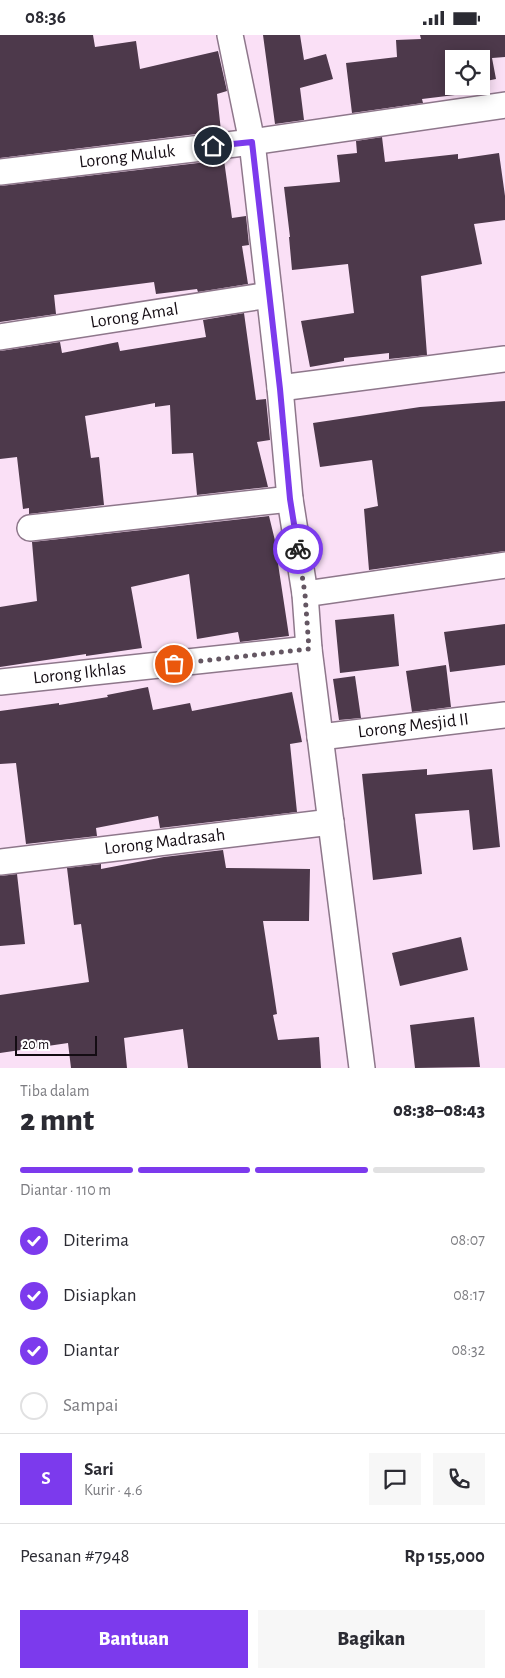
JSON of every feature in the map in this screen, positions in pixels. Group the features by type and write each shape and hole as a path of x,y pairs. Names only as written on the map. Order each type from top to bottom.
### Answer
{"street":[{"path":"230,35 252,142 280,389 290,499 305,594 309,649 362,1068"},
{"name":"Lorong Muluk","path":"0,172 252,142 505,105"},
{"name":"Lorong Amal","path":"0,337 269,295"},
{"path":"280,389 505,359"},
{"path":"30,528 290,499"},
{"path":"305,594 505,565"},
{"name":"Lorong Ikhlas","path":"0,682 309,649"},
{"name":"Lorong Mesjid II","path":"320,737 505,715"},
{"name":"Lorong Madrasah","path":"0,861 331,822"}],"building":[{"path":"0,35 93,35 95,47 136,41 140,69 218,51 227,91 217,94 221,131 0,158"},
{"path":"263,35 300,35 304,60 326,54 333,79 300,88 304,120 275,124"},
{"path":"420,35 505,35 505,57 492,58 496,79 490,80 490,50 445,50 445,95 455,95 422,99 423,103 352,113 346,63 397,57 396,40 421,39"},
{"path":"382,137 385,162 458,154 458,159 499,153 505,196 505,220 474,224 482,264 421,276 427,355 389,359 389,353 344,358 344,361 310,367 301,321 354,313 348,264 292,270 284,187 340,182 337,155 357,153 356,141"},
{"path":"224,160 232,218 246,216 249,245 242,246 248,284 198,292 197,289 156,294 154,282 54,295 56,314 0,322 0,186"},
{"path":"244,313 256,400 266,399 270,440 257,442 268,487 197,495 193,453 172,454 170,405 155,407 155,403 85,416 91,458 99,457 104,505 29,514 29,508 23,509 17,457 0,459 0,351 60,342 62,353 118,342 120,351 206,337 203,320"},
{"path":"505,401 505,551 369,570 364,509 378,506 372,460 320,467 313,423 420,407"},
{"path":"269,516 279,557 277,557 289,636 240,642 238,632 197,639 189,574 131,587 142,648 0,667 0,607 37,601 32,542"},
{"path":"394,614 399,666 340,673 335,620"},
{"path":"505,624 505,665 450,672 444,632"},
{"path":"446,665 451,707 412,712 406,671"},
{"path":"355,676 361,718 339,720 333,679"},
{"path":"148,687 153,710 190,703 192,711 292,692 302,742 290,744 297,812 160,828 158,816 96,828 97,836 26,844 16,763 0,764 0,711 59,703 59,705 108,697 107,695"},
{"path":"427,769 427,775 492,769 500,847 473,850 469,810 415,814 422,874 373,880 362,774"},
{"path":"223,850 226,868 310,869 309,921 263,921 277,1014 273,1015 278,1040 319,1037 321,1068 188,1068 183,1029 124,1038 127,1068 71,1068 68,1043 0,1053 0,995 89,982 81,924 74,925 67,868 101,864 101,869 164,857"},
{"path":"17,874 25,944 0,946 0,876"},
{"path":"461,937 468,970 400,986 392,953"},
{"path":"474,1017 480,1067 415,1068 410,1025"}],"way so far":[{"path":"174,664 309,649 305,594 298,549"}],"route":[{"path":"213,146 252,142 280,389 290,499 298,549"}]}
